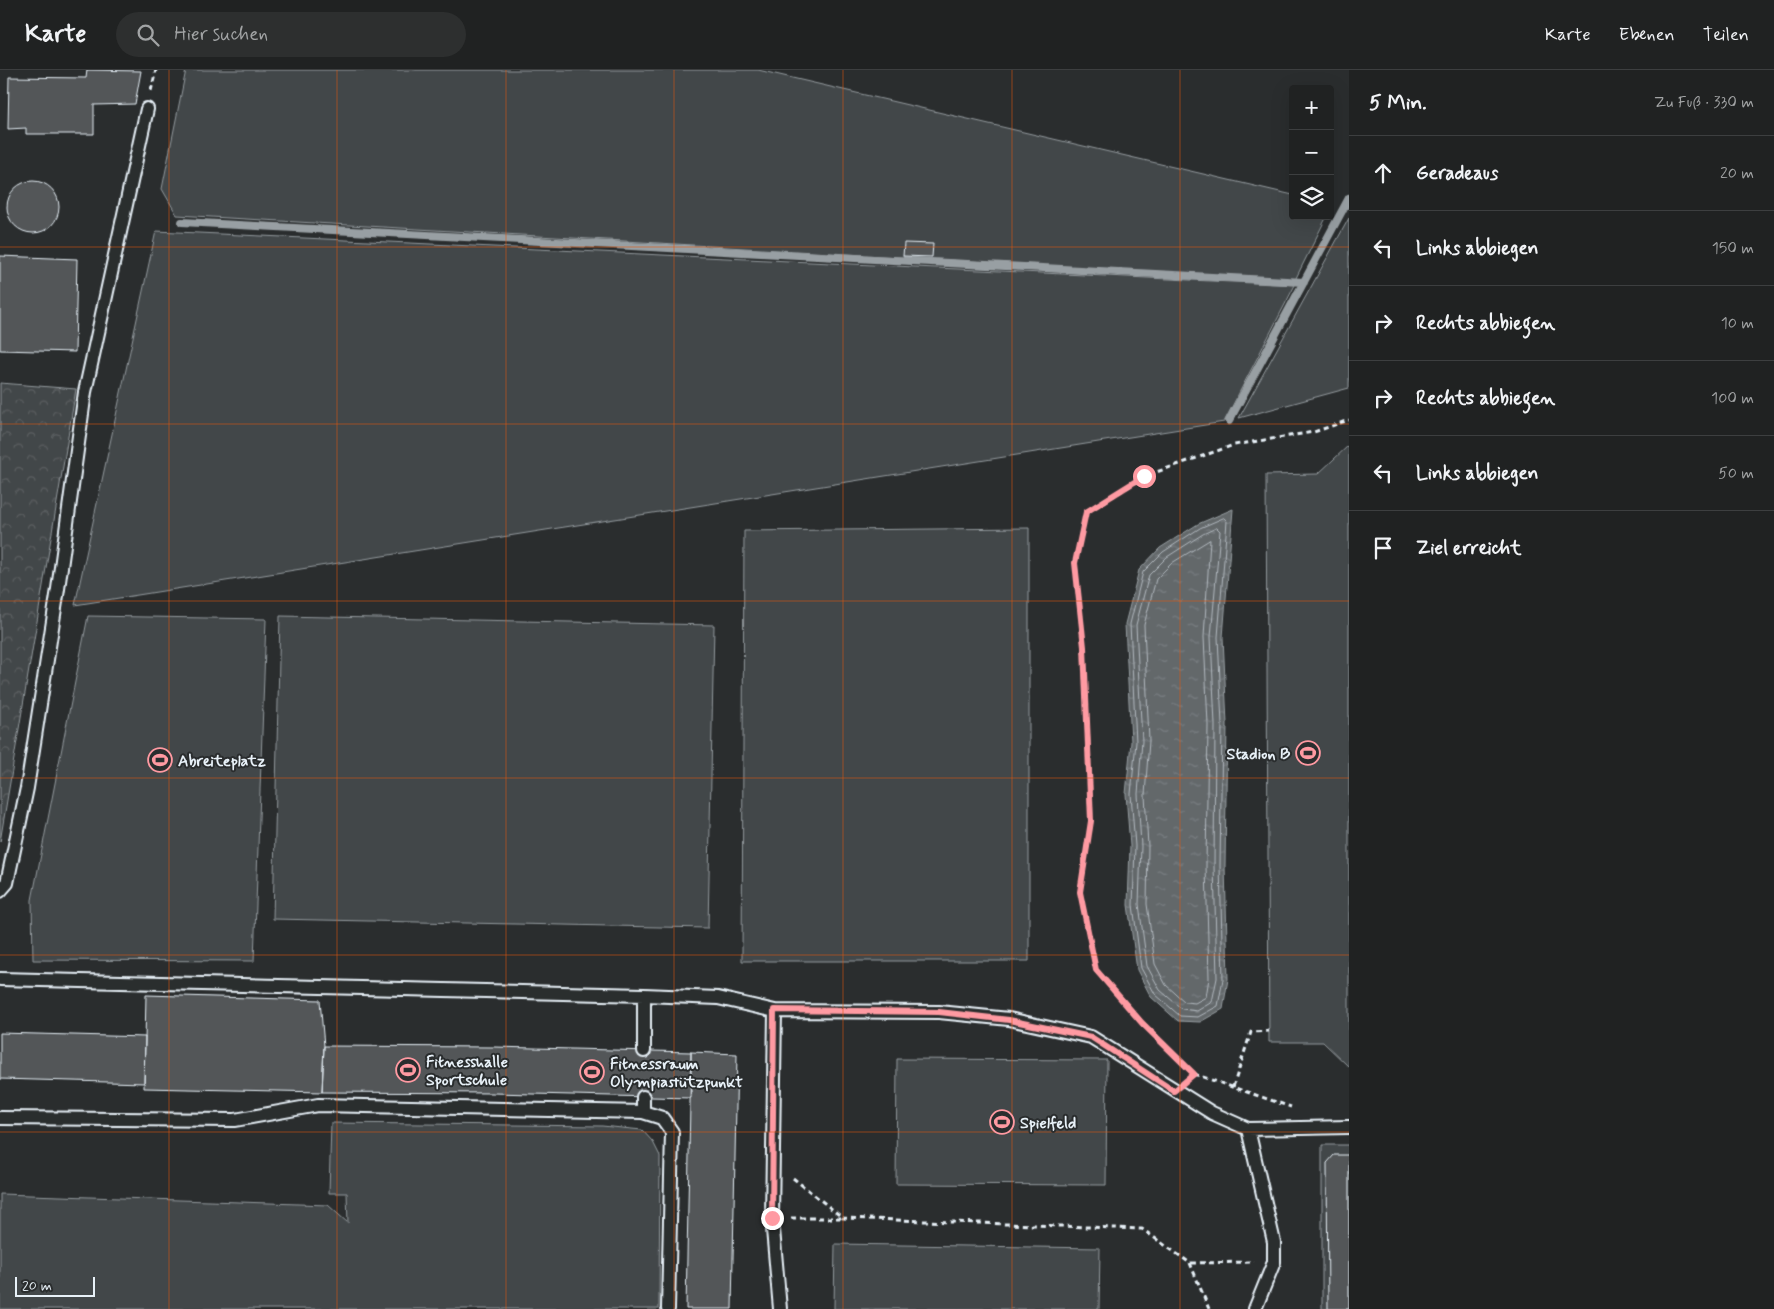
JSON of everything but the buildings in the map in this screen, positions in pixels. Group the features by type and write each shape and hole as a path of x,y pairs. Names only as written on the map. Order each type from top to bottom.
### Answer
{"lane":[{"path":"0,891 7,883 27,788 58,589 85,392 148,109"},
{"path":"0,979 644,995 718,998 774,1010 939,1012 1009,1020 1091,1037 1212,1114 1248,1129 1349,1127"},
{"path":"644,995 644,1051"},
{"path":"774,1010 772,1218 780,1309"},
{"path":"643,1096 643,1112"},
{"path":"0,1118 235,1120 318,1105 643,1112 662,1118 672,1132 668,1309"},
{"path":"1248,1129 1274,1242 1274,1262 1255,1309"}],"path":[{"path":"1294,1108 1194,1074 1142,1023 1096,970 1080,892 1091,821 1084,647 1075,563 1086,512 1153,473 1234,445 1314,432 1349,420"},
{"path":"1233,1087 1250,1032 1270,1031"},
{"path":"1174,1091 1194,1074"},
{"path":"773,1162 843,1218"},
{"path":"772,1218 843,1218 1142,1229 1190,1263 1209,1309"},
{"path":"1190,1263 1274,1262"}],"green space":[{"path":"186,70 758,70 1289,194 1289,220 1325,220 1295,280 177,215 162,189"},
{"path":"1349,218 1349,388 1239,418"},
{"path":"156,231 1295,285 1224,422 75,605"},
{"path":"0,383 76,389 0,842"},
{"name":"Stadion B","path":"1349,445 1349,1067 1323,1042 1269,1042 1266,475 1318,474"},
{"path":"1029,528 1029,961 742,961 744,531"},
{"name":"Abreiteplatz","path":"88,616 266,619 254,961 33,960 32,900"},
{"path":"280,616 714,625 708,928 273,919"},
{"name":"Spielfeld","path":"897,1059 1107,1060 1106,1185 896,1184"},
{"path":"331,1123 602,1126 642,1130 653,1142 660,1156 659,1309 0,1309 0,1194 328,1205 348,1223 347,1193 329,1193"},
{"path":"1322,1145 1349,1145 1349,1309 1322,1309"},
{"path":"835,1244 1100,1248 1099,1309 834,1309"}],"water":[{"path":"1233,509 1223,637 1227,724 1225,866 1228,979 1223,1009 1200,1022 1178,1021 1151,997 1137,970 1128,905 1130,846 1126,794 1131,742 1125,624 1139,570 1160,548 1198,524"}],"waterway":[{"path":"1229,421 1349,198"},
{"path":"182,222 1304,282"}],"place":[{"name":"Stadion B","path":"1308,753"},
{"name":"Abreiteplatz","path":"160,760"},
{"name":"Fitnesshalle Sportschule","path":"408,1070"},
{"name":"Fitnessraum Olympiastützpunkt","path":"592,1072"},
{"name":"Spielfeld","path":"1002,1122"}],"route":[{"path":"772,1218 774,1010 939,1012 1009,1020 1091,1037 1174,1091 1194,1074 1142,1023 1096,970 1080,892 1091,821 1086,740 1084,647 1075,563 1086,512 1144,476"}]}
